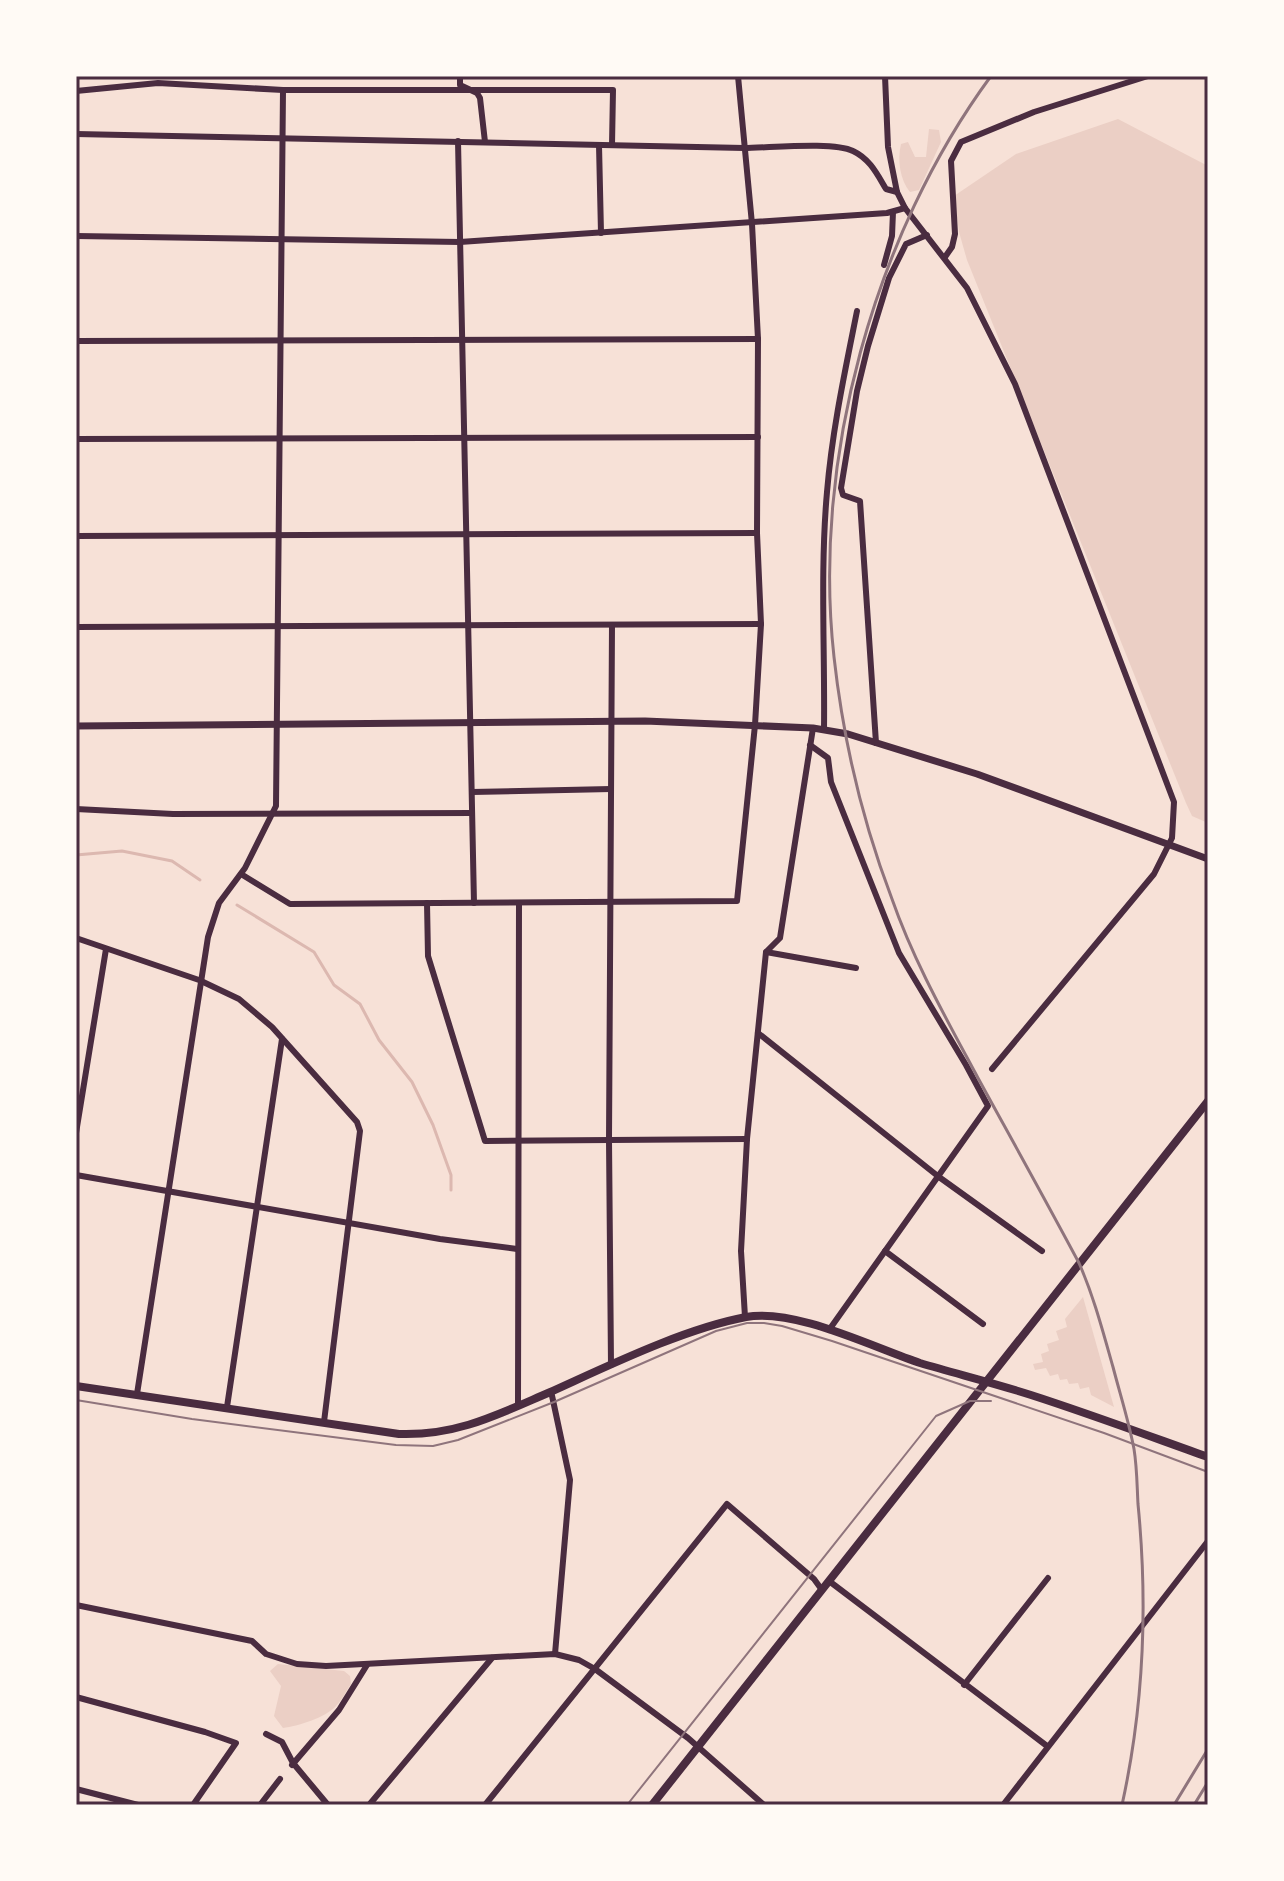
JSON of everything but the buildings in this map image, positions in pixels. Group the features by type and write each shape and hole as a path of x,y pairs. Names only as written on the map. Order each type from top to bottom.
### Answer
{"main road":[{"path":"652,1805 1208,1101"},
{"path":"76,1386 399,1434 426,1435 471,1426 700,1330 745,1317 776,1316 829,1330 1208,1457"}],"street":[{"path":"460,76 460,85 477,93 480,98 485,142"},
{"path":"241,874 290,904 737,901 755,725 761,624 757,533 758,339 752,224 738,76"},
{"path":"885,76 888,147 897,192 905,208 945,257 981,313 1015,384 1170,788 1175,810 1170,845 1154,874 992,1069"},
{"path":"1106,76 1110,87"},
{"path":"945,257 955,238 951,161 961,142 1021,117 1148,76"},
{"path":"76,91 158,83 283,90 613,90 612,145"},
{"path":"137,1394 208,937 219,903 241,874 276,806 283,90"},
{"path":"76,134 744,148 844,147 866,159 889,192 897,192"},
{"path":"458,141 474,903"},
{"path":"599,145 601,233"},
{"path":"76,236 460,242 752,224 893,212 905,208"},
{"path":"884,265 892,236 893,212"},
{"path":"876,743 861,506 859,499 843,495 841,488 857,391 889,278 904,246 927,235"},
{"path":"824,730 826,493 857,311"},
{"path":"76,341 758,339"},
{"path":"76,439 758,437"},
{"path":"76,536 757,533"},
{"path":"76,627 761,624"},
{"path":"611,1365 612,625"},
{"path":"76,726 611,721 813,728 876,743 977,774 1208,859"},
{"path":"745,1317 741,1251 747,1139 766,952 780,938 813,728"},
{"path":"810,745 828,758 831,782 899,953 988,1106 829,1330"},
{"path":"472,792 611,789"},
{"path":"76,809 125,813 472,813"},
{"path":"427,903 428,956 485,1141 747,1139"},
{"path":"518,1406 519,903"},
{"path":"76,938 199,980 239,999 272,1027 357,1122 360,1131 324,1422"},
{"path":"76,1133 106,949"},
{"path":"766,952 856,968"},
{"path":"758,1033 939,1177 1042,1251"},
{"path":"227,1407 282,1039"},
{"path":"76,1175 517,1249"},
{"path":"885,1251 983,1324"},
{"path":"551,1391 570,1480 555,1654"},
{"path":"485,1805 727,1504 814,1579 822,1590"},
{"path":"1003,1805 1208,1541"},
{"path":"964,1685 1048,1578"},
{"path":"829,1581 1047,1746"},
{"path":"76,1605 252,1641 266,1654 297,1664 367,1665 555,1654 579,1660 698,1748 764,1805"},
{"path":"369,1805 492,1658"},
{"path":"292,1764 339,1710 367,1665"},
{"path":"76,1697 236,1743 193,1805"},
{"path":"266,1734 282,1742 292,1764 328,1805"},
{"path":"260,1805 280,1779"},
{"path":"76,1789 138,1805"}],"shaded area":[{"path":"1118,119 1208,166 1208,823 1192,816 1186,803 967,260 954,196 1016,154"},
{"path":"929,129 939,130 941,142 919,190 910,192 900,170 901,144 908,142 915,157 926,157"},
{"path":"1083,1297 1114,1407 1091,1395 1089,1387 1080,1389 1078,1383 1069,1384 1067,1379 1060,1380 1058,1374 1050,1376 1046,1368 1035,1370 1033,1364 1043,1362 1041,1354 1049,1351 1047,1344 1059,1340 1056,1331 1067,1327 1065,1319"},
{"path":"278,1664 344,1671 350,1676 351,1684 338,1704 325,1714 283,1728 274,1716 281,1686 270,1671"}],"waterway":[{"path":"76,855 122,851 172,861 200,880"},
{"path":"237,905 314,952 334,985 360,1004 379,1040 412,1082 433,1125 451,1175 451,1190"}],"tram line":[{"path":"76,1400 192,1419 396,1445 433,1446 458,1440 554,1402 716,1331 747,1323 764,1323 832,1341 1104,1433 1208,1472"},
{"path":"627,1805 936,1416 970,1401 991,1401"}],"railway":[{"path":"991,76 950,139 914,206 884,278 860,352 843,429 833,505 830,582 834,657 856,780 872,841 901,922 943,1012 1079,1263 1098,1315 1130,1429 1141,1542 1143,1618 1135,1730 1122,1805"},
{"path":"1174,1805 1208,1749"},
{"path":"1194,1805 1208,1782"}]}
